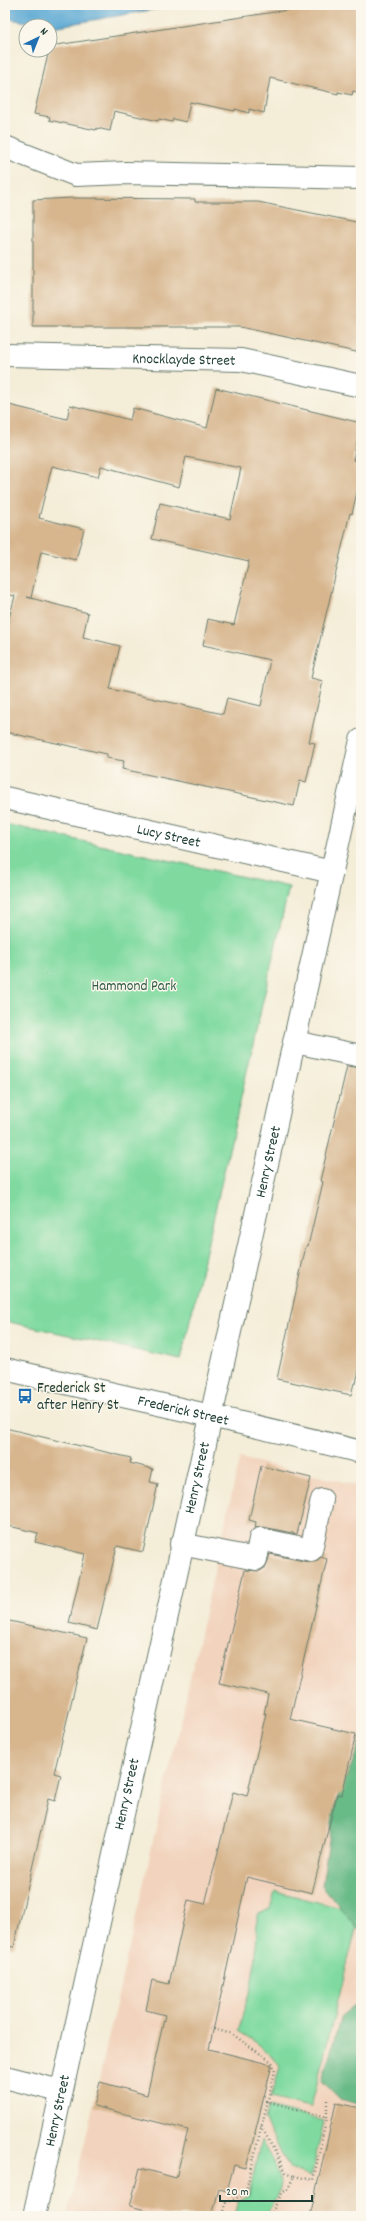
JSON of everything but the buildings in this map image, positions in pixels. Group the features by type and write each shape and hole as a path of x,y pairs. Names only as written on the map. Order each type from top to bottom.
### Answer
{"street":[{"path":"5,147 76,175 126,173 361,178"},
{"name":"Knocklayde Street","path":"5,355 241,360 361,386"},
{"name":"Henry Street","path":"34,2216 60,2090 209,1414 295,1042 361,740"},
{"name":"Lucy Street","path":"5,798 332,872"},
{"path":"295,1042 361,1056"},
{"name":"Frederick Street","path":"5,1369 144,1402 209,1414 361,1452"},
{"path":"181,1544 256,1559 260,1539 311,1550 322,1500"},
{"path":"5,2077 60,2090"}],"path":[{"path":"210,2028 232,2034 272,2062 275,2071 266,2101 244,2194 226,2203 223,2216"},
{"path":"261,2126 287,2174 313,2180 327,2117 327,2100"},
{"path":"266,2101 327,2117"},
{"path":"270,2216 282,2193 288,2190 294,2176"}],"shaded area":[{"path":"240,1458 361,1486 361,2216 68,2216"}],"green space":[{"name":"Hammond Park","path":"5,824 289,887 181,1360 5,1321"},
{"path":"361,1741 361,1933 322,1885 334,1809"},
{"path":"275,1891 360,1913 311,2107 270,2098 280,2067 267,2051 238,2031 251,1986 256,1956 257,1915 270,1909"},
{"path":"361,2000 361,2105 340,2099 322,2081 341,2016"},
{"path":"268,2107 324,2121 311,2177 290,2169 264,2120"},
{"path":"261,2140 280,2178 278,2194 265,2216 234,2216 238,2201 249,2195"}],"water":[{"path":"5,5 180,5 58,26 58,18 18,18 18,20 5,18"}],"place":[{"name":"Frederick St after Henry St","path":"25,1396"}]}
